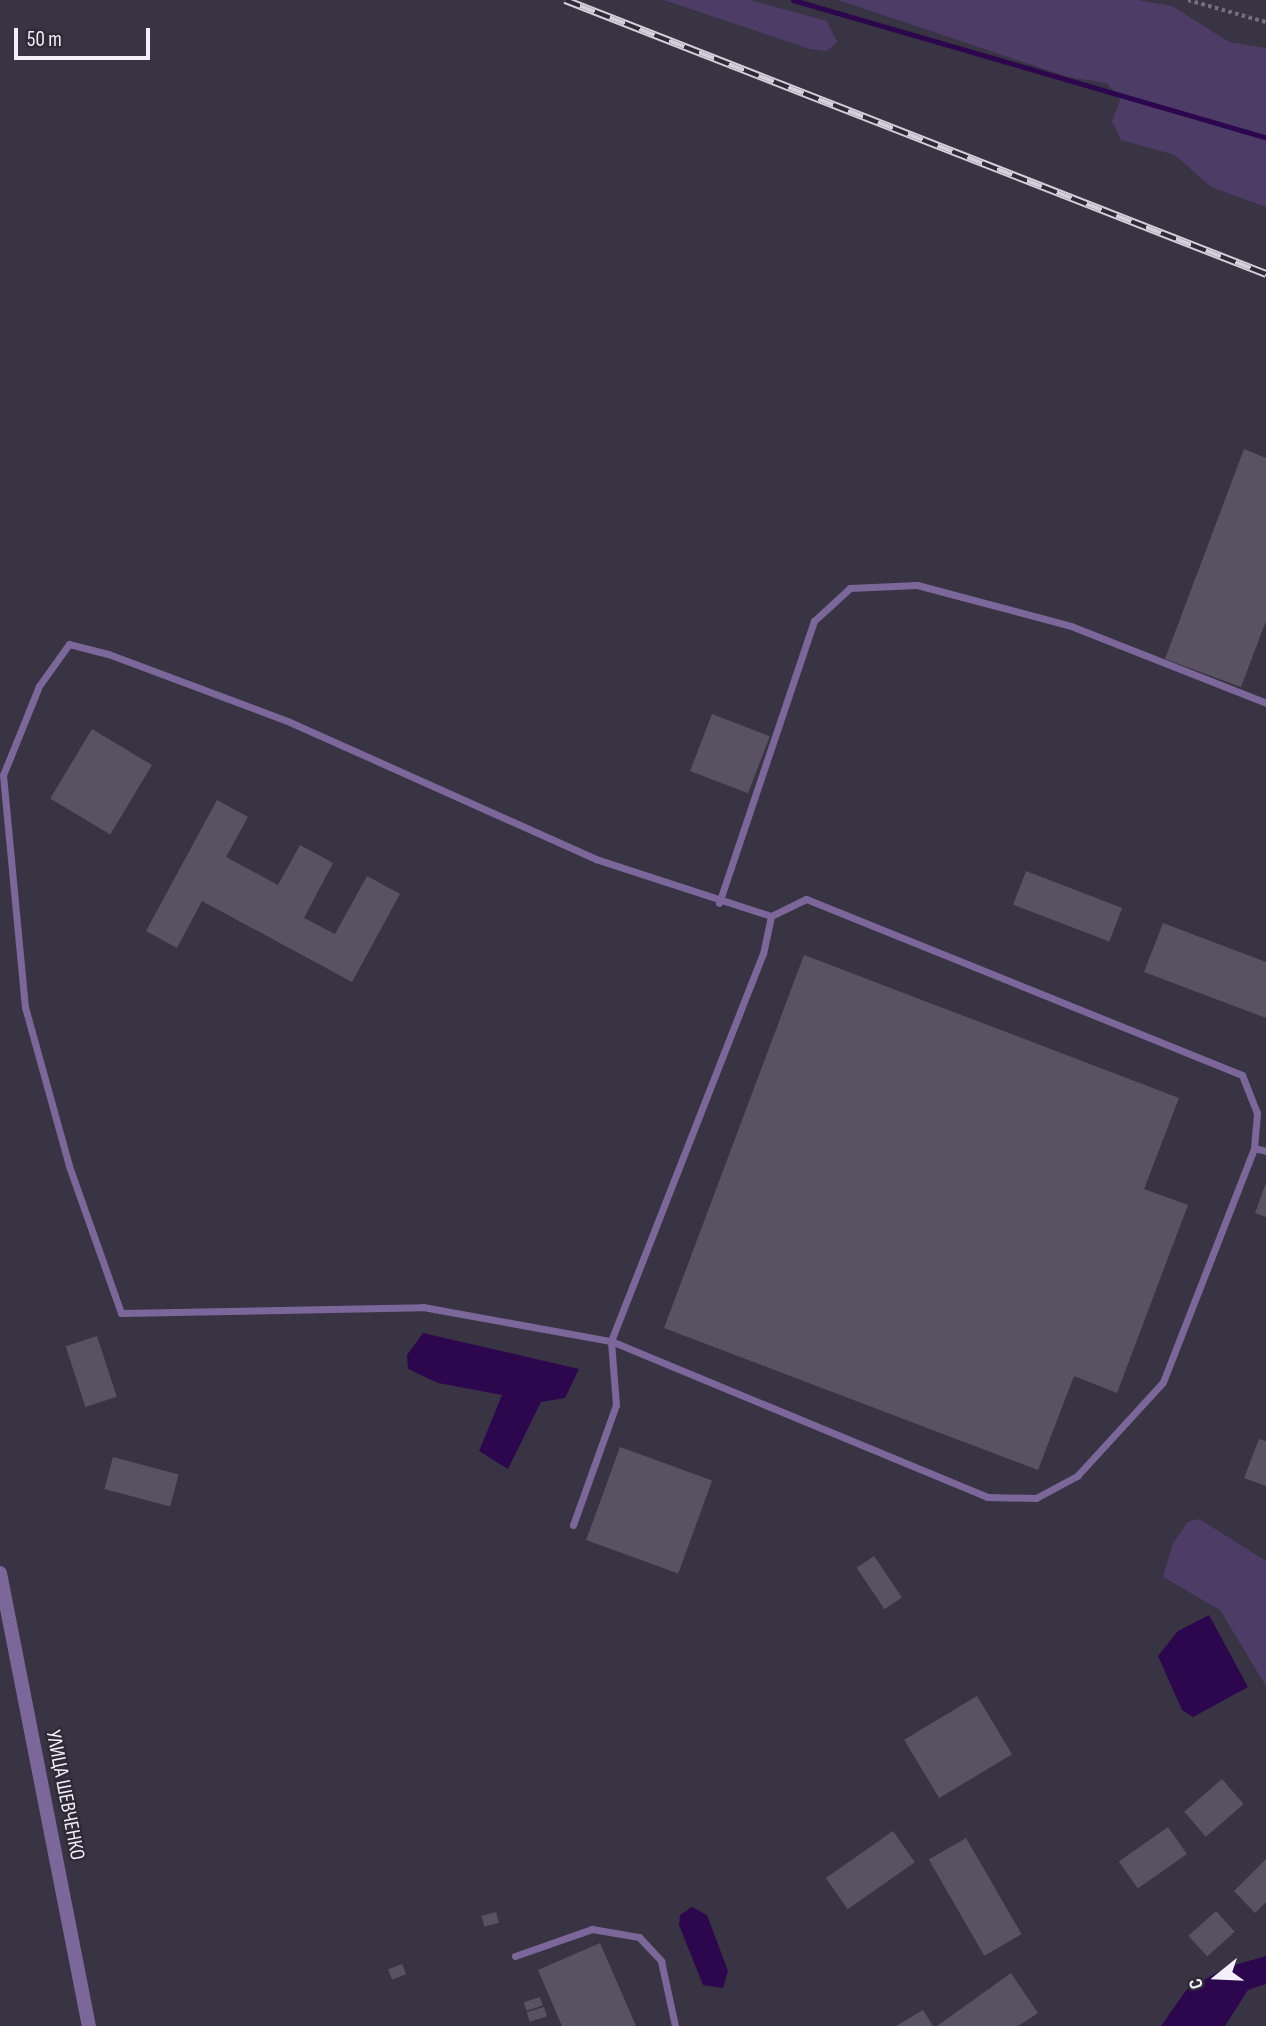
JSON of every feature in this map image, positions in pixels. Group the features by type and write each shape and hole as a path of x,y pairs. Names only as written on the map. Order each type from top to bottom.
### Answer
{"street":[{"name":"УЛИЦА ШЕВЧЕНКО","path":"0,1573 89,2026"}],"lane":[{"path":"719,903 814,621 850,588 917,585 1070,626 1266,702"},
{"path":"69,644 290,722 596,859 719,903 771,916 806,899 1242,1075 1256,1113 1254,1148 1163,1382 1077,1476 1036,1498 987,1497 611,1341 423,1307 121,1312 69,1166 25,1007 3,775 39,686 69,644"},
{"path":"573,1525 616,1405 611,1341 763,954 771,916"},
{"path":"1254,1148 1266,1151"},
{"path":"515,1956 592,1929 639,1937 661,1961 675,2026"}],"path":[{"path":"1188,0 1266,22"}],"shaded area":[{"path":"664,0 750,0 827,21 837,42 827,51 810,49"},
{"path":"838,0 1138,0 1172,6 1229,42 1266,48 1266,207 1211,187 1175,155 1121,140 1112,121 1120,100 1107,83 1068,77"},
{"path":"423,1333 579,1369 565,1398 541,1402 508,1469 479,1451 502,1395 438,1383 408,1369 407,1355"},
{"path":"1199,1519 1266,1561 1266,1686 1220,1610 1163,1577 1173,1543 1188,1522"},
{"path":"1209,1615 1248,1687 1193,1717 1182,1710 1158,1656 1178,1631"},
{"path":"692,1907 707,1915 728,1971 723,1988 703,1985 679,1925 680,1915"},
{"path":"1266,1956 1266,1984 1248,1990 1225,2026 1161,2026 1187,1989 1228,1967"}],"building":[{"path":"1244,449 1266,458 1266,621 1241,687 1165,659"},
{"path":"712,714 770,736 748,793 690,771"},
{"path":"92,729 152,765 110,834 50,798"},
{"path":"217,800 248,817 226,857 278,885 300,845 333,863 304,918 335,934 367,876 400,894 352,982 202,901 177,948 146,931"},
{"path":"1026,871 1122,908 1109,942 1013,905"},
{"path":"1163,923 1266,962 1266,1018 1144,972"},
{"path":"804,955 1179,1098 1144,1189 1188,1205 1117,1393 1074,1376 1038,1470 664,1328"},
{"path":"1266,1183 1266,1217 1255,1213"},
{"path":"97,1336 117,1397 85,1407 66,1346"},
{"path":"1259,1439 1266,1441 1266,1486 1244,1478"},
{"path":"620,1447 712,1481 678,1574 586,1540"},
{"path":"113,1457 179,1475 170,1506 104,1489"},
{"path":"874,1556 902,1597 885,1609 857,1568"},
{"path":"977,1696 1012,1754 939,1798 904,1740"},
{"path":"1222,1779 1244,1804 1206,1837 1184,1812"},
{"path":"1168,1827 1187,1854 1138,1888 1119,1861"},
{"path":"893,1831 915,1862 848,1909 826,1878"},
{"path":"966,1838 1022,1934 984,1956 929,1860"},
{"path":"1266,1859 1266,1902 1255,1913 1234,1891"},
{"path":"1216,1911 1235,1932 1207,1957 1189,1936"},
{"path":"496,1912 499,1923 484,1927 482,1916"},
{"path":"600,1943 636,2026 562,2026 538,1970"},
{"path":"402,1964 406,1974 392,1980 388,1970"},
{"path":"1011,1973 1038,2013 1018,2026 937,2026"},
{"path":"540,1997 543,2006 527,2011 524,2002"},
{"path":"544,2007 547,2017 530,2022 527,2012"},
{"path":"923,2010 933,2026 896,2026"}],"waterway":[{"path":"793,0 1266,137"}],"railway":[{"path":"565,0 1266,274"}]}
